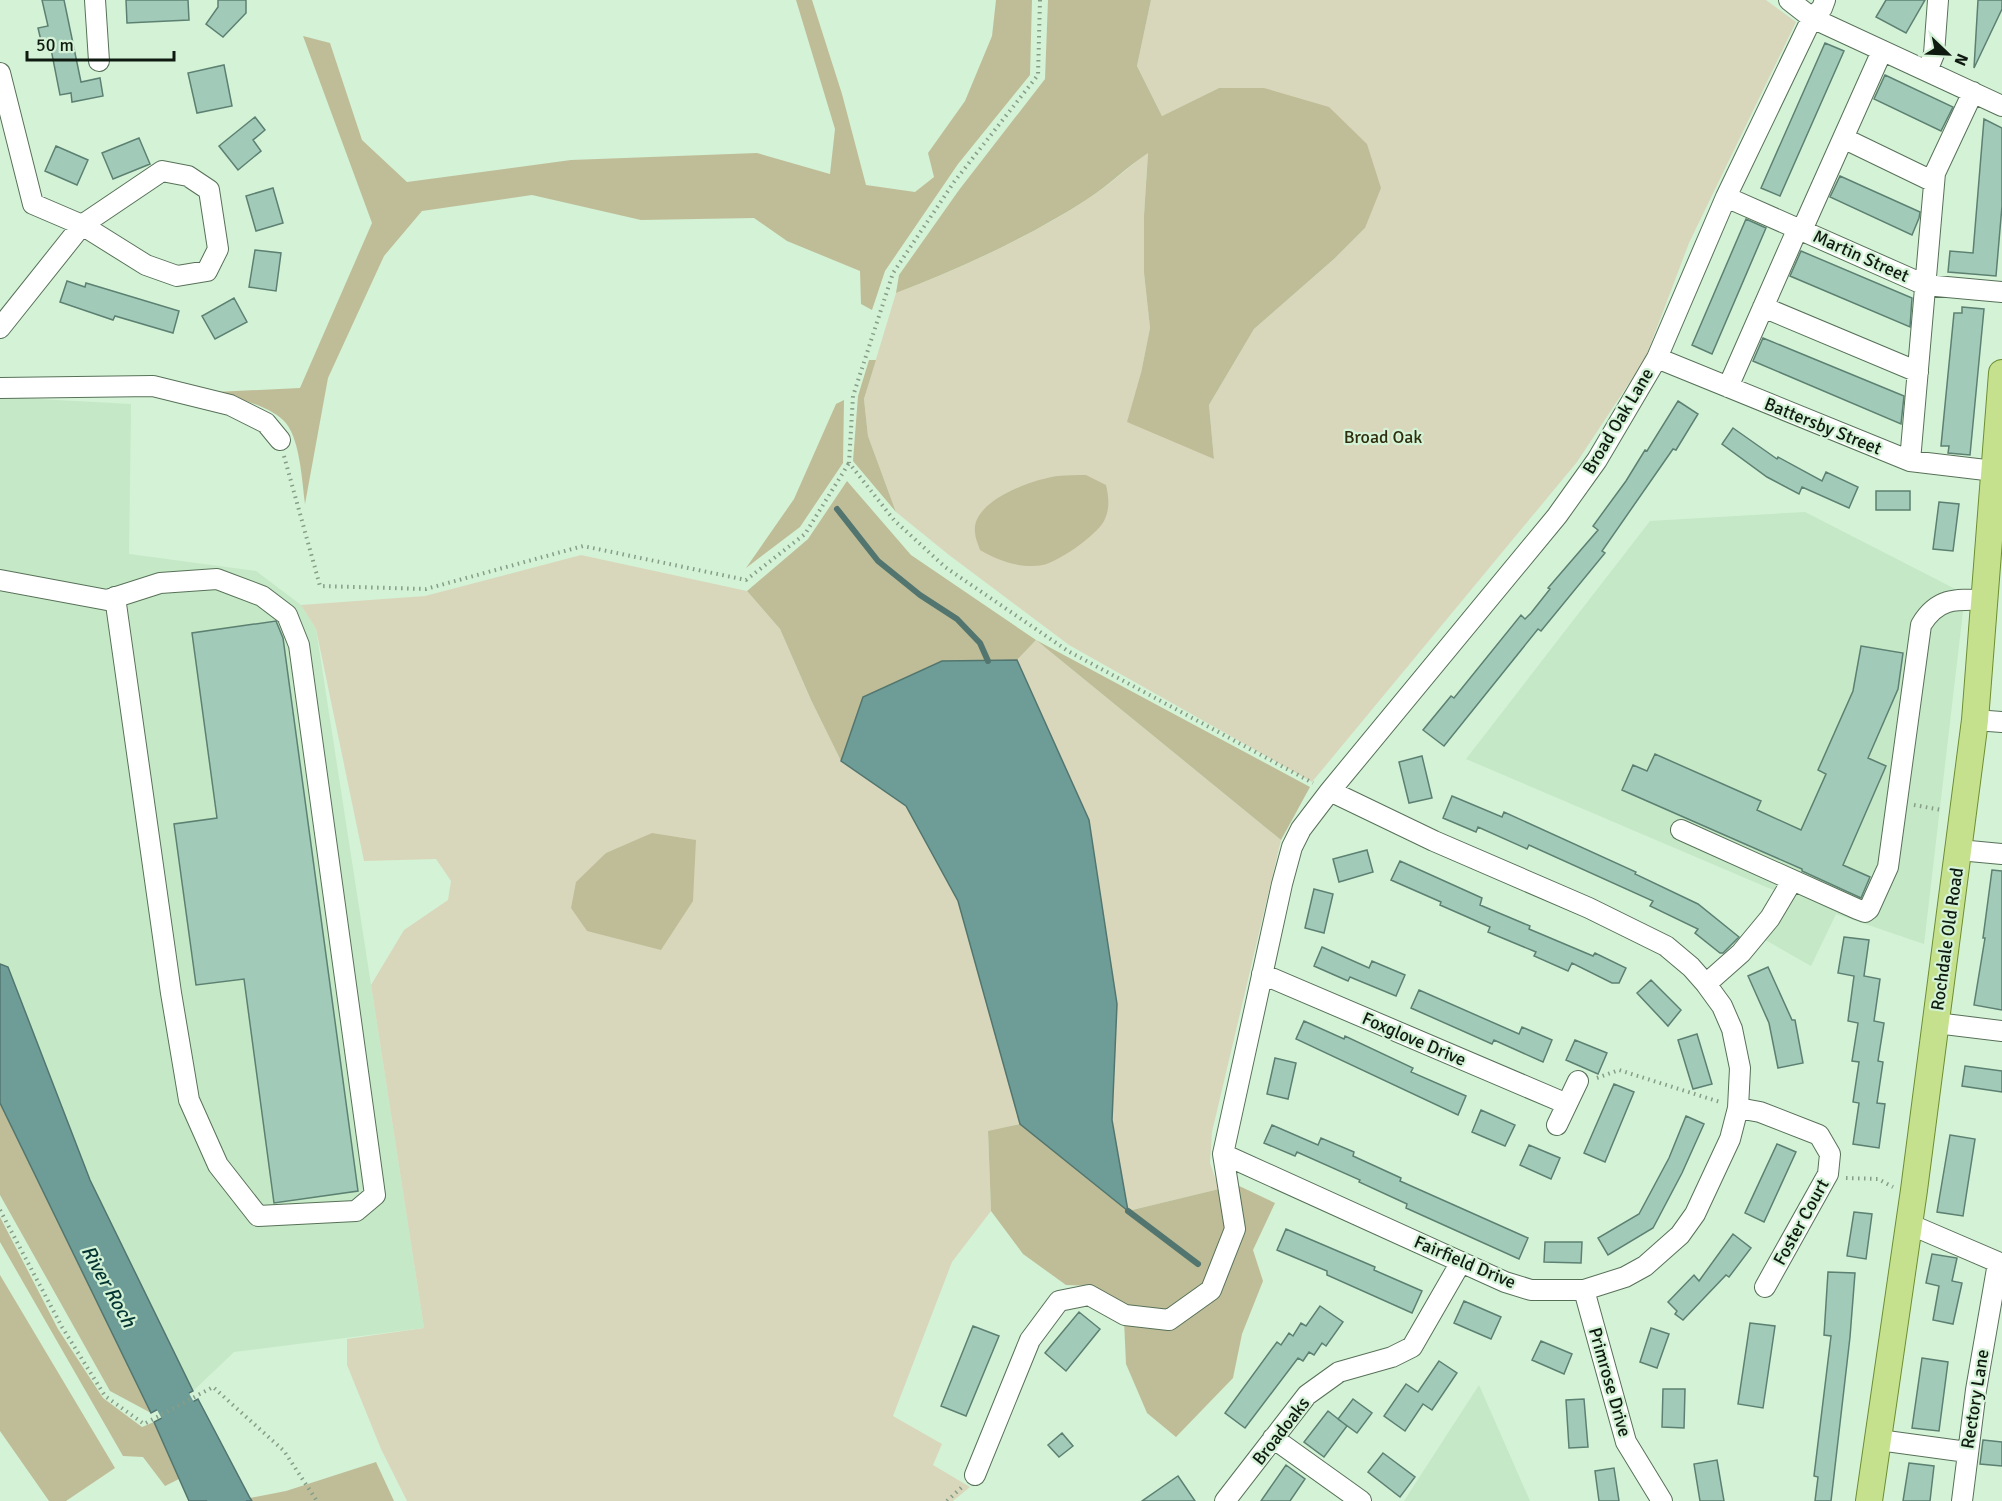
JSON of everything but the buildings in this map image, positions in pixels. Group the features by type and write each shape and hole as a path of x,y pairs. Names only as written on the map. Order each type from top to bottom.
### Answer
{"main road":[{"name":"Rochdale Old Road","path":"1869,1501 1914,1190 1959,850 1974,720 2002,374"}],"street":[{"path":"95,0 99,61"},
{"path":"1789,0 1812,18 2002,105"},
{"name":"Broad Oak Lane","path":"1330,791 1557,516 1597,460 1657,358 1726,197 1812,18 1822,8 1825,0"},
{"path":"1927,71 1934,54 1938,0"},
{"path":"1728,387 1882,51"},
{"path":"0,73 33,204 82,225 146,265 177,276 207,271 218,249 209,190 188,176 162,171 82,225 0,328"},
{"path":"1910,461 1935,173 1973,92"},
{"path":"1843,138 1934,182"},
{"name":"Martin Street","path":"1726,197 1925,285 2002,292"},
{"path":"1763,307 1918,372"},
{"name":"Battersby Street","path":"1657,358 1910,461 1994,471"},
{"path":"0,388 153,386 230,405 266,423 280,440"},
{"path":"0,580 107,600 115,597 160,583 217,579 262,596 287,615 299,645 375,1195 356,1211 258,1216 218,1165 189,1100 171,993 115,597"},
{"path":"1681,830 1857,909 1865,912 1869,909 1888,867 1921,625 1926,616 1940,604 1957,599 1984,600"},
{"path":"1974,720 2002,722"},
{"path":"975,1475 1030,1340 1059,1301 1089,1295 1125,1315 1169,1320 1211,1290 1235,1229 1223,1154 1292,847 1301,829 1330,791"},
{"name":"Fairfield Drive","path":"1223,1154 1504,1282 1531,1290 1584,1290 1624,1277 1645,1266 1680,1235 1695,1214 1731,1139 1738,1108 1740,1068 1732,1029 1722,1006 1691,967 1666,946 1589,909 1434,841 1330,791"},
{"path":"1959,850 2002,854"},
{"path":"1706,984 1741,952 1770,918 1792,881"},
{"name":"Foxglove Drive","path":"1262,974 1567,1104"},
{"path":"1936,1023 2002,1031"},
{"path":"1557,1125 1578,1081"},
{"name":"Foster Court","path":"1738,1108 1760,1112 1819,1135 1830,1154 1828,1172 1765,1287"},
{"path":"1909,1224 2000,1264"},
{"name":"Broadoaks","path":"1229,1497 1307,1395 1339,1372 1392,1357 1412,1347 1461,1262"},
{"name":"Rectory Lane","path":"1962,1501 1976,1390 2000,1264"},
{"name":"Primrose Drive","path":"1584,1290 1626,1442 1662,1501"},
{"path":"1273,1438 1360,1501"},
{"path":"1879,1440 1967,1452"}],"path":[{"path":"280,440 320,586 426,589 583,546 746,580 805,534 849,463 853,396 893,273 954,182 1038,75 1040,0"},
{"path":"849,463 894,520 945,567 1068,651 1330,791"},
{"path":"1896,803 1963,813"},
{"path":"1578,1081 1595,1079 1619,1070 1738,1108"},
{"path":"1828,1172 1847,1179 1878,1179 1897,1189 1914,1190"},
{"path":"0,1210 62,1328 105,1395 144,1424 213,1387 284,1451 317,1501"}],"shaded area":[{"path":"796,0 812,0 842,94 866,185 915,192 934,177 928,153 965,101 992,36 996,0 1032,0 1030,75 958,164 885,271 872,310 861,304 860,271 787,241 754,218 641,220 532,195 422,211 384,256 328,378 305,504 297,447 289,427 276,414 268,410 215,392 300,388 372,223 303,36 330,43 362,140 407,182 571,160 757,153 830,174 835,129"},
{"path":"1048,0 1151,0 1137,66 1162,116 1219,88 1264,88 1329,107 1367,144 1381,188 1365,228 1334,259 1254,329 1209,405 1214,459 1127,422 1141,373 1150,328 1144,273 1144,215 1148,153 1094,195 1041,227 969,263 896,293 899,275 959,190 1045,79"},
{"path":"869,360 876,360 864,399 868,436 896,512 853,461 858,396"},
{"path":"0,397 131,404 129,554 256,571 301,605 316,629 424,1328 234,1352 193,1391 90,1180 8,967 0,964"},
{"path":"844,400 843,463 800,527 746,568 794,499 836,404"},
{"path":"1086,475 1106,485 1108,508 1100,527 1076,547 1050,563 1035,566 1010,563 980,550 975,534 976,521 993,501 1020,487 1047,478"},
{"path":"847,481 911,555 1036,640 1017,660 942,661 863,697 841,761 780,629 747,591 808,539"},
{"path":"1805,512 1965,594 1924,944 1836,914 1811,966 1753,933 1778,892 1466,759 1650,521"},
{"path":"1036,640 1310,787 1281,840"},
{"path":"652,833 696,840 693,901 661,950 587,931 571,908 576,882 606,853"},
{"path":"0,1103 151,1413 110,1391 0,1195"},
{"path":"1020,1124 1128,1211 1219,1189 1228,1230 1208,1285 1168,1311 1129,1310 1094,1286 1066,1285 1023,1254 991,1211 988,1131"},
{"path":"1235,1184 1275,1203 1253,1250 1263,1281 1242,1334 1233,1378 1176,1437 1147,1413 1126,1364 1124,1320 1171,1327 1215,1292"},
{"path":"0,1217 58,1329 103,1398 142,1427 154,1422 179,1479 165,1486 143,1457 123,1456 0,1242"},
{"path":"0,1275 115,1468 66,1501 49,1501 0,1431"},
{"path":"1479,1385 1530,1501 1404,1501"},
{"path":"376,1462 394,1501 252,1501 250,1498 286,1491"}],"green space":[{"name":"Broad Oak","path":"1151,0 1766,0 1796,22 1689,243 1645,359 1577,462 1312,782 1069,645 949,555 896,512 868,436 864,399 896,293 1018,240 1094,195 1148,152 1144,215 1144,273 1150,328 1141,373 1214,459 1209,405 1254,329 1334,259 1365,228 1219,88 1162,116 1137,66"},
{"path":"581,555 747,591 780,629 841,761 906,806 958,901 1020,1124 988,1132 991,1211 952,1262 893,1416 942,1444 933,1465 970,1487 953,1501 407,1501 381,1449 347,1365 347,1339 424,1328 371,985 404,930 448,900 451,881 436,859 364,861 316,629 301,605 425,596"},
{"path":"1036,640 1281,840 1212,1132 1210,1163 1219,1189 1128,1211 1112,1120 1117,1004 1017,660"}],"water":[{"path":"1017,660 1089,820 1117,1004 1112,1120 1128,1211 1020,1124 958,901 906,806 841,761 863,697 942,661"},
{"path":"0,964 8,967 90,1180 193,1391 151,1413 0,1103"},
{"path":"198,1399 252,1501 189,1501 154,1422"}],"waterway":[{"path":"837,509 878,561 920,595 957,619 980,643 988,661"},
{"path":"1128,1211 1198,1264"},
{"name":"River Roch","path":"150,1360 228,1501"}]}
